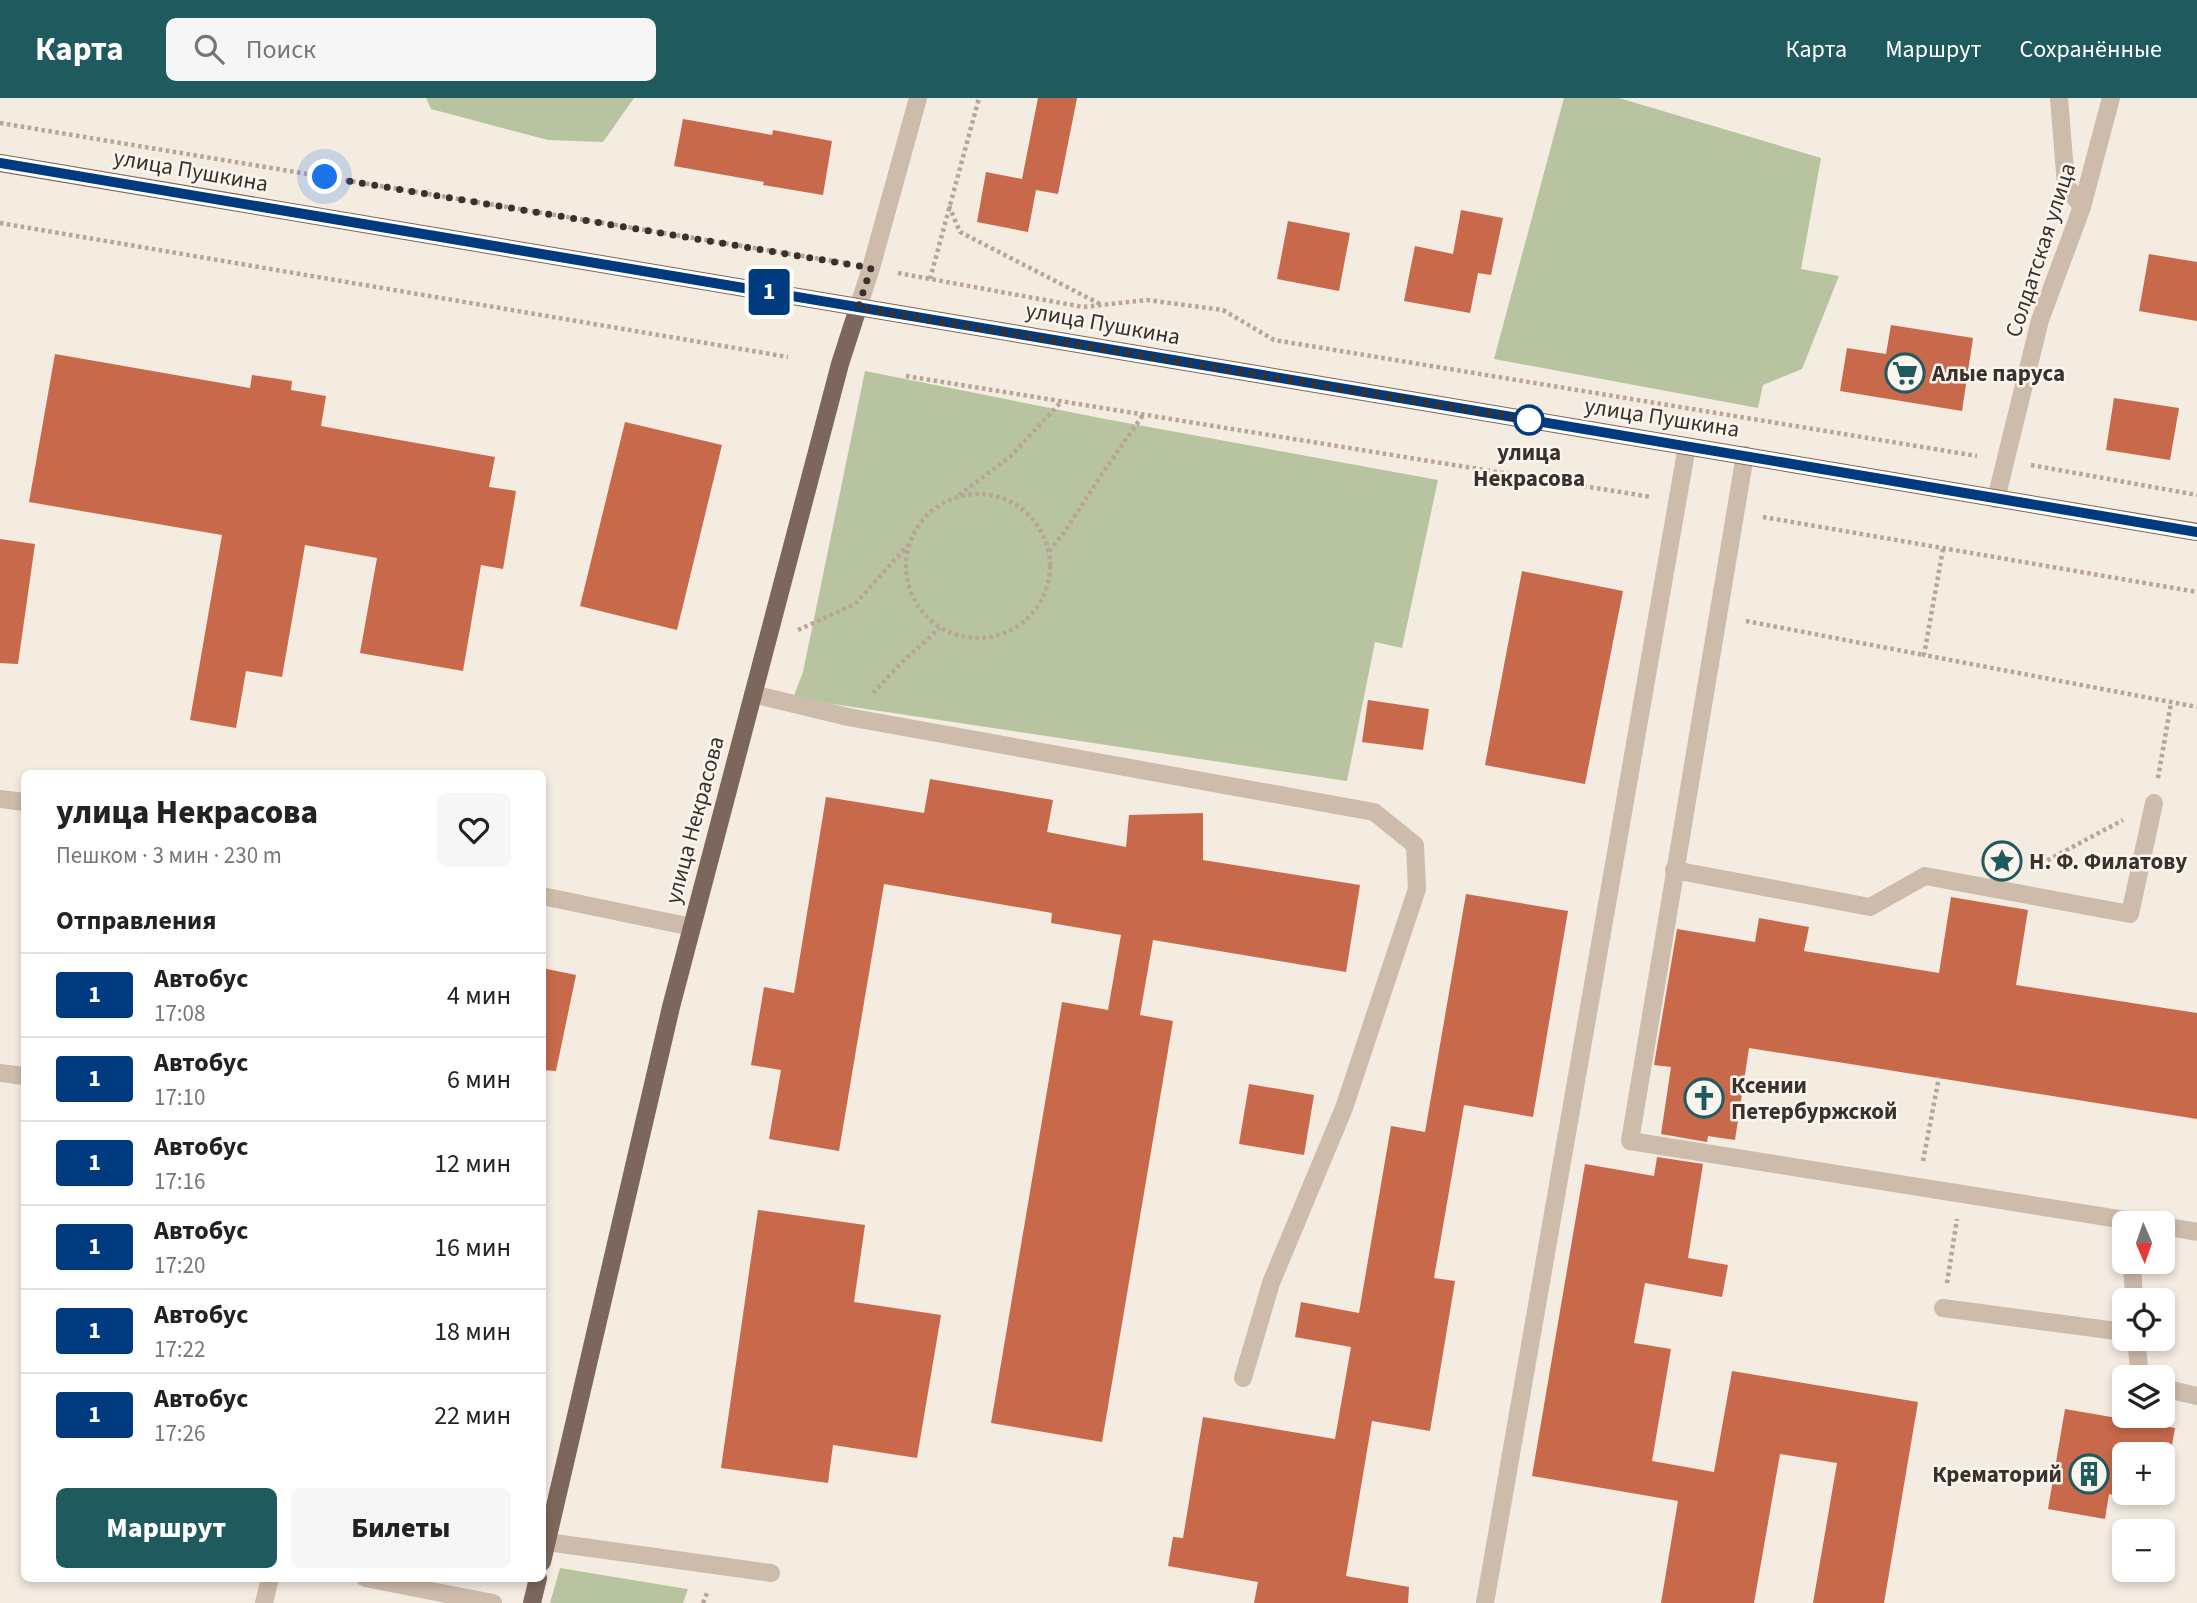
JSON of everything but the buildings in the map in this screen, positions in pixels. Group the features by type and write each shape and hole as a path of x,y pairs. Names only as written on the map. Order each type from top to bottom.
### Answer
{"main road":[{"name":"улица Пушкина","path":"0,163 2197,532"},
{"name":"улица Некрасова","path":"546,1546 668,1020 840,364 858,308"},
{"path":"532,1603 537,1582"}],"street":[{"name":"улица Некрасова","path":"858,308 918,98"},
{"path":"2059,98 2066,186 2082,207"},
{"name":"Солдатская улица","path":"1996,499 2040,320 2082,207 2111,98"},
{"path":"1485,1603 1687,446"},
{"path":"1745,455 1630,1141 2112,1219"},
{"path":"753,694 848,717 1374,812 1415,845 1417,889 1344,1108 1271,1283 1243,1378"},
{"path":"0,799 21,802"},
{"path":"1674,870 1870,907 1925,876 2130,914 2154,803"},
{"path":"546,897 692,927"},
{"path":"0,1073 21,1076"},
{"path":"2175,1228 2197,1232"},
{"path":"1943,1308 2112,1330"},
{"path":"2175,1391 2197,1396"},
{"path":"547,1542 771,1573"},
{"path":"264,1603 269,1582"},
{"path":"385,1582 493,1603"}],"path":[{"path":"930,279 979,98"},
{"path":"0,123 871,268 1083,307 1147,300 1223,310 1274,340 2197,495"},
{"path":"949,206 960,232 1103,305"},
{"path":"0,223 788,357"},
{"path":"906,376 1677,501"},
{"path":"796,631 855,604 908,544 919,523 936,506 958,496 1011,456 1062,401"},
{"path":"1049,551 1143,415"},
{"path":"908,544 905,568 910,591 922,612 940,628 962,636 987,638 1010,631 1029,617 1044,598 1050,575 1049,551 1041,528 1025,510 1005,498 982,493 958,496"},
{"path":"1734,512 2197,592"},
{"path":"1924,655 1942,549"},
{"path":"1718,616 2197,707"},
{"path":"848,717 940,628"},
{"path":"1995,888 2154,803 2171,703"},
{"path":"1919,1186 1938,1077"},
{"path":"1951,1257 1961,1194"}],"green space":[{"path":"426,98 634,98 603,142 548,140 431,109"},
{"path":"1564,98 1619,98 1821,158 1801,269 1839,276 1802,369 1763,385 1758,408 1494,359"},
{"path":"865,371 1105,419 1438,480 1402,648 1375,642 1347,781 793,698 803,672"},
{"path":"560,1568 688,1589 683,1603 550,1603"}],"bus line":[{"name":"1","path":"0,163 2197,532"}],"place":[{"name":"Алые паруса","path":"1905,373"},
{"name":"улица Некрасова","path":"1529,420"},
{"name":"Н. Ф. Филатову","path":"2002,861"},
{"name":"Ксении Петербуржской","path":"1704,1098"},
{"name":"Крематорий","path":"2089,1474"}],"route":[{"path":"325,177 871,268 858,308 1529,420"}]}
